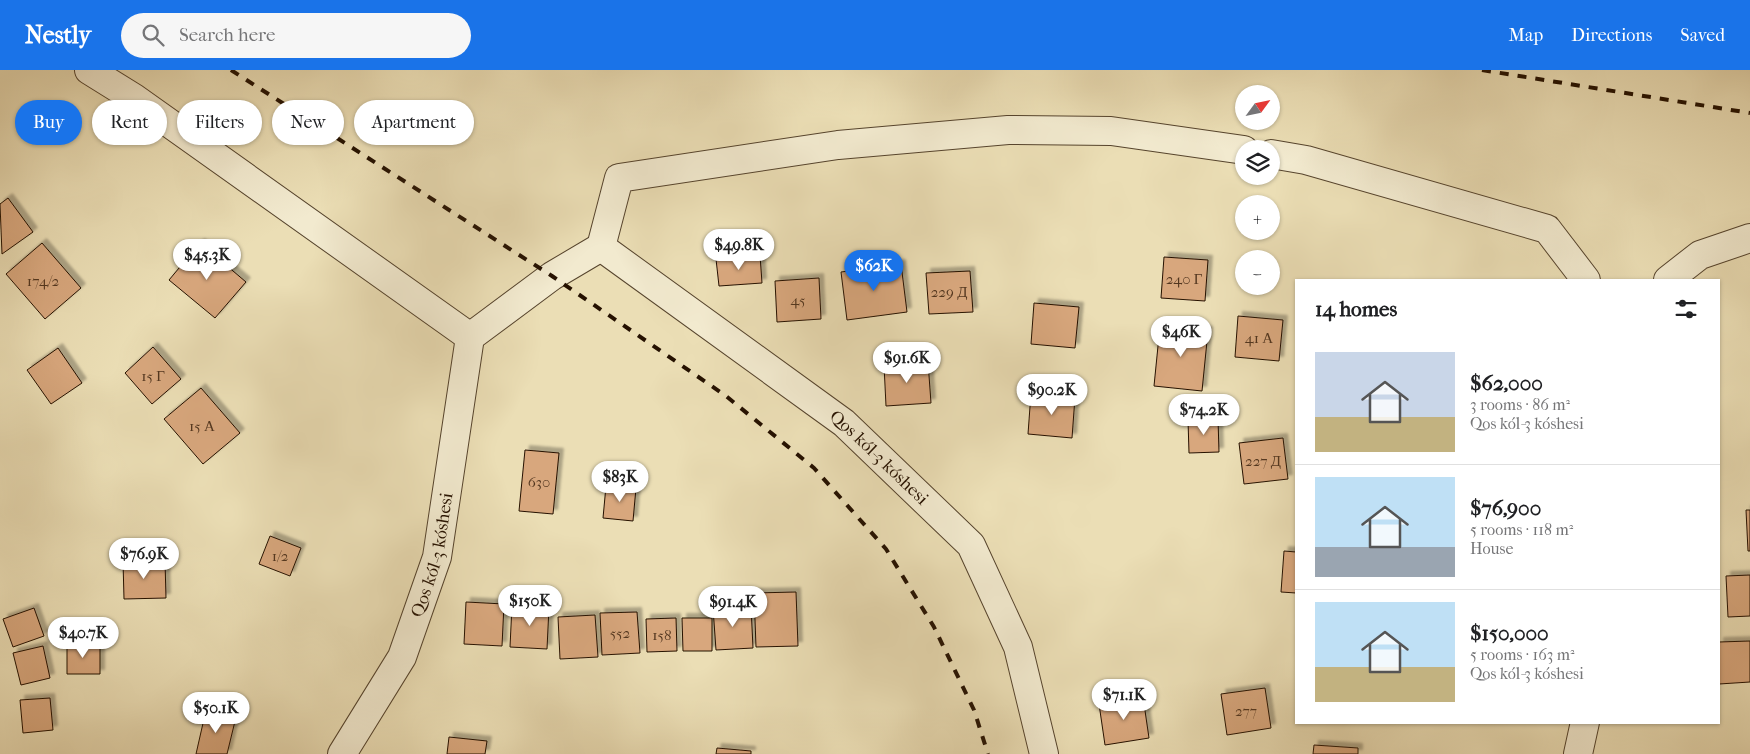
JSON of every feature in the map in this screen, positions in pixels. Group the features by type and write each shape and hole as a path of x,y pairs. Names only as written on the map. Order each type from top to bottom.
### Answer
{"street":[{"path":"89,70 134,98 470,337 552,276 601,247 619,178 819,148 1008,130 1111,131 1235,149"},
{"path":"1280,156 1306,160 1546,229 1585,279"},
{"path":"1669,279 1700,255 1750,238"},
{"name":"Qos kól-3 kóshesi","path":"601,247 844,422 971,545 1018,647 1044,754"},
{"name":"Qos kól-3 kóshesi","path":"342,754 402,657 437,557 470,337"},
{"path":"1578,754 1585,724"}],"building":[{"path":"8,198 33,232 2,254 0,204"},
{"path":"42,243 81,288 45,319 6,274"},
{"path":"200,243 246,282 215,318 169,280"},
{"path":"760,255 762,283 719,286 716,259"},
{"path":"1164,257 1208,260 1205,301 1161,298"},
{"path":"901,264 907,312 847,320 841,272"},
{"path":"970,271 973,312 929,314 926,273"},
{"path":"819,278 821,319 777,322 775,281"},
{"path":"1034,303 1079,307 1075,348 1031,344"},
{"path":"1238,316 1283,320 1279,361 1235,357"},
{"path":"1160,326 1208,331 1202,391 1154,386"},
{"path":"153,347 181,379 152,404 125,373"},
{"path":"58,348 82,383 51,404 27,370"},
{"path":"928,362 931,403 886,406 884,365"},
{"path":"201,388 240,433 203,464 164,419"},
{"path":"1031,393 1075,397 1072,438 1028,434"},
{"path":"1218,419 1219,452 1189,453 1188,420"},
{"path":"1283,438 1288,479 1244,484 1239,443"},
{"path":"525,450 559,453 553,514 519,511"},
{"path":"606,486 636,488 633,521 603,518"},
{"path":"1746,510 1750,510 1750,551 1748,551"},
{"path":"270,536 301,548 290,576 259,564"},
{"path":"1284,551 1295,552 1295,593 1281,592"},
{"path":"123,561 165,561 166,598 124,599"},
{"path":"1750,575 1750,616 1728,617 1726,576"},
{"path":"796,592 798,646 756,647 754,593"},
{"path":"466,602 504,604 502,646 464,644"},
{"path":"512,605 549,607 547,649 510,647"},
{"path":"751,606 753,648 716,650 713,608"},
{"path":"34,608 44,636 13,647 3,619"},
{"path":"637,612 640,653 602,655 600,613"},
{"path":"595,615 598,657 560,659 558,617"},
{"path":"676,618 677,651 647,652 646,619"},
{"path":"682,618 712,618 712,651 683,651"},
{"path":"1750,641 1750,682 1720,684 1720,642"},
{"path":"67,643 100,644 100,674 67,674"},
{"path":"43,646 50,678 21,685 13,653"},
{"path":"1265,688 1271,728 1227,735 1221,694"},
{"path":"1143,697 1149,738 1105,745 1099,704"},
{"path":"50,698 53,730 23,733 20,700"},
{"path":"206,710 236,717 227,754 196,754"},
{"path":"449,737 487,741 485,754 447,754"},
{"path":"1314,745 1358,748 1358,754 1313,754"},
{"path":"717,748 751,751 751,754 716,754"}],"railway":[{"path":"231,70 552,276 726,396 814,468 886,549 934,627 974,710 988,754"},
{"path":"1482,70 1750,113"}]}
